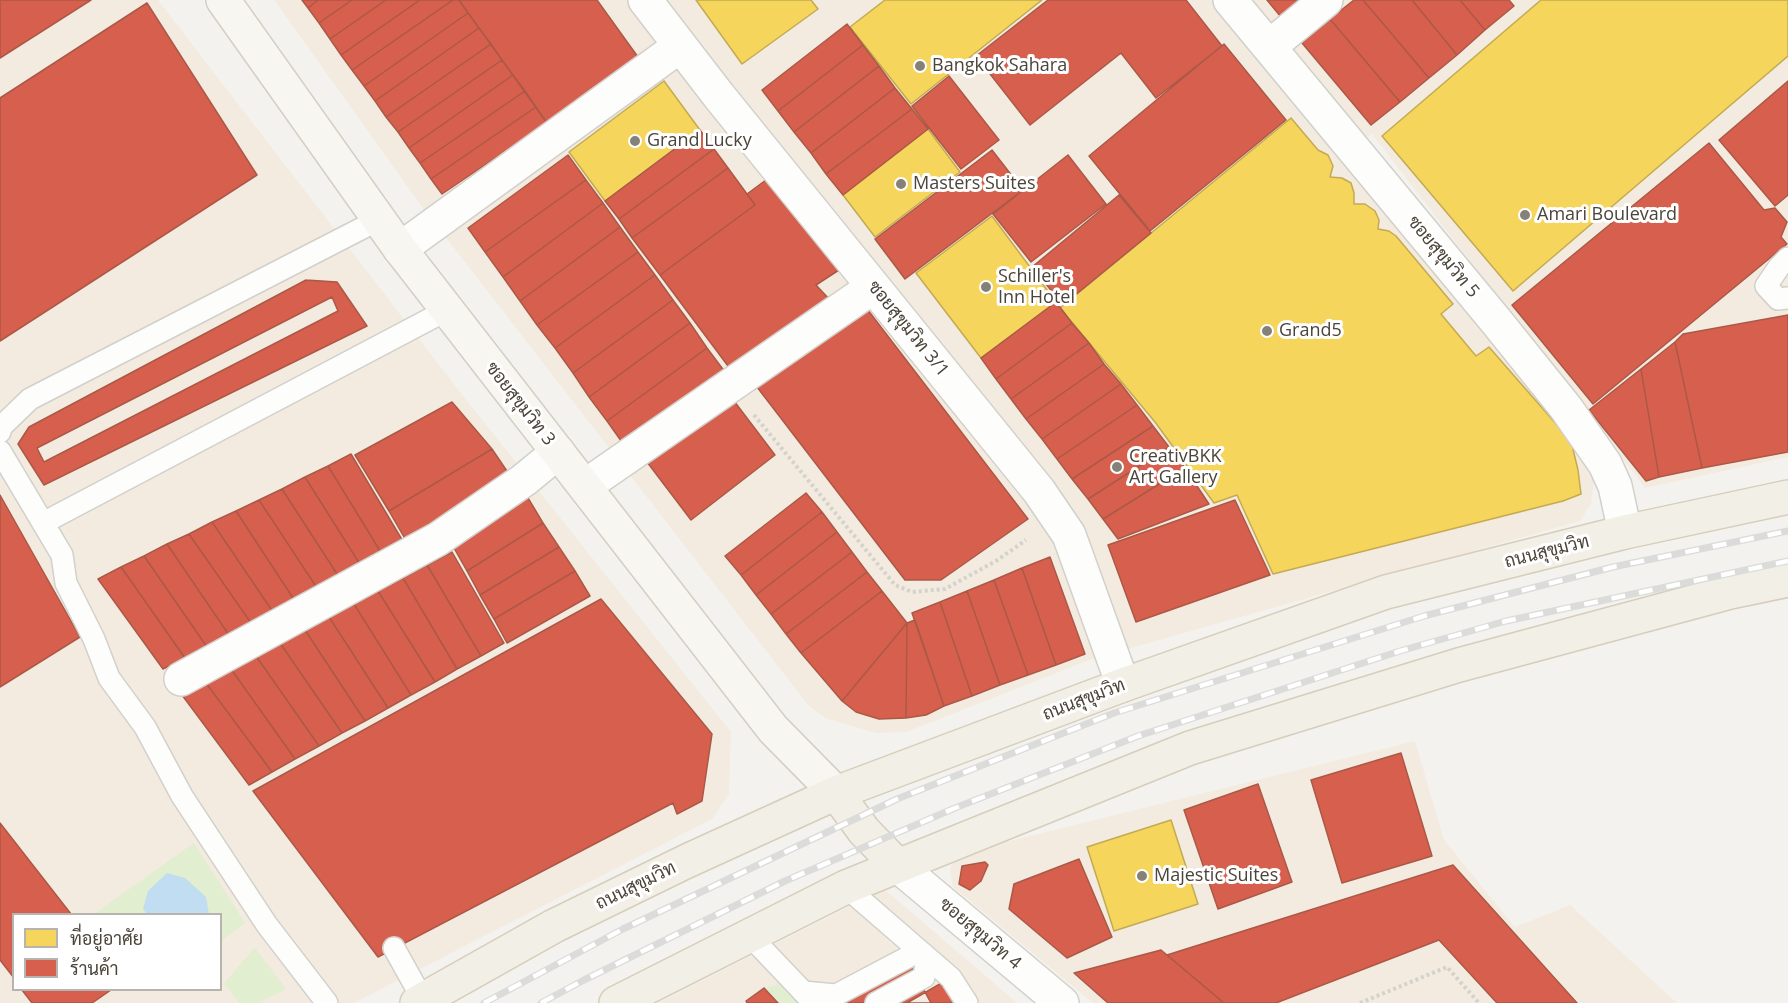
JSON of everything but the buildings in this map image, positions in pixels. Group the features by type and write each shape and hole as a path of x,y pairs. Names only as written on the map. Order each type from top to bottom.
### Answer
{"main road":[{"name":"ถนนสุขุมวิท","path":"420,1001 554,926 708,851 836,793 1122,685 1386,592 1626,532 1788,497"},
{"path":"615,1003 846,887 1190,748 1459,665 1730,592 1788,580"},
{"path":"836,793 864,831 897,866"}],"street":[{"name":"ซอยสุขุมวิท 3","path":"223,0 378,220 447,310 773,729 836,793"},
{"name":"ซอยสุขุมวิท 3/1","path":"645,0 1039,491 1069,535 1122,685"},
{"name":"ซอยสุขุมวิท 5","path":"1230,0 1566,408 1605,464 1615,486 1626,532"},
{"path":"1269,47 1326,0"},
{"path":"400,249 680,46"},
{"path":"585,486 873,287"},
{"path":"181,679 438,539 535,472 558,452"},
{"name":"ซอยสุขุมวิท 4","path":"897,866 1062,1003"}],"lane":[{"path":"0,432 1,427 30,399 378,220"},
{"path":"1788,258 1766,286 1778,299 1788,298"},
{"path":"43,523 447,310"},
{"path":"0,451 62,555 66,583 94,639 109,678 145,727 182,796 267,925 327,1003"},
{"path":"846,887 951,978 967,1003"},
{"path":"748,935 808,997 836,995 921,952"},
{"path":"394,948 420,1001"},
{"path":"876,1003 924,977 921,952"}],"path":[{"path":"730,386 895,585 912,592 945,589 996,561 1057,518"},
{"path":"1360,1003 1447,967 1479,1003"}],"shaded area":[{"path":"0,0 158,0 460,392 731,732 729,794 712,819 354,1003 0,1003"},
{"path":"274,0 1788,0 1788,457 1645,488 1372,134 1347,156 1590,456 1595,474 1591,504 1580,521 1092,659 906,732 876,733 825,718 808,705 420,204"},
{"path":"1415,741 1444,840 1515,927 1570,905 1677,1003 1093,1003 953,887 950,869 957,854"},
{"path":"884,889 1017,1003 658,1003"}],"green space":[{"path":"194,843 245,923 222,940 222,913 209,913 206,897 143,909 146,913 95,913"},
{"path":"255,948 286,989 258,1003 239,1003 224,983"},
{"path":"780,984 798,1003 778,1003 764,988"}],"water":[{"path":"167,873 185,878 206,897 209,913 146,913 143,909 148,891"}],"railway":[{"path":"484,1003 623,929 897,799 1114,713 1424,616 1613,567 1788,531"},
{"path":"541,1003 785,881 955,808 1138,736 1400,651 1506,621 1788,561"}],"place":[{"name":"Bangkok Sahara","path":"920,66"},
{"name":"Grand Lucky","path":"635,141"},
{"name":"Masters Suites","path":"901,184"},
{"name":"Amari Boulevard","path":"1525,215"},
{"name":"Schiller's Inn Hotel","path":"986,287"},
{"name":"Grand5","path":"1267,331"},
{"name":"CreativBKK Art Gallery","path":"1117,467"},
{"name":"Majestic Suites","path":"1142,876"}]}
